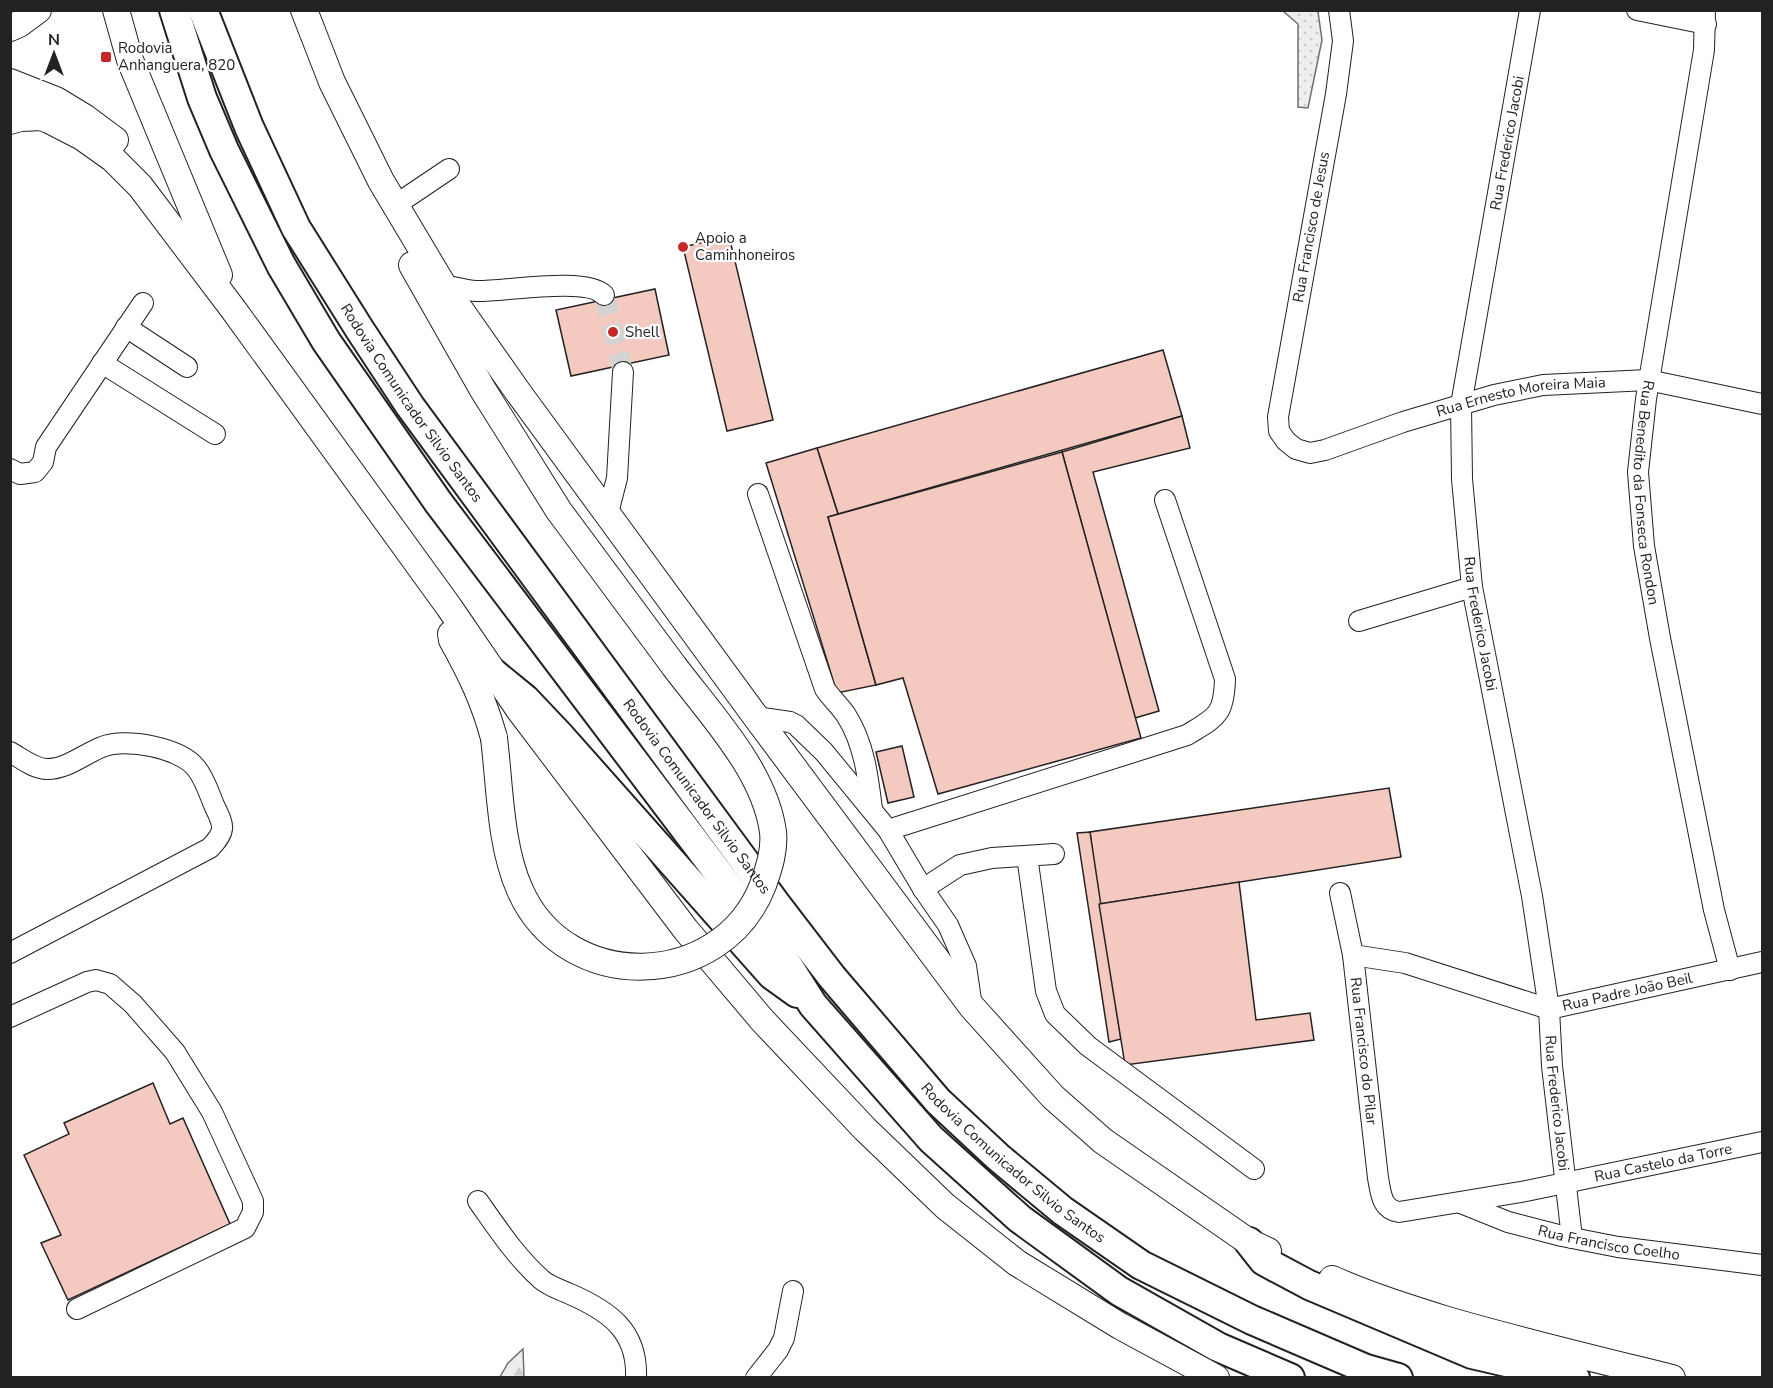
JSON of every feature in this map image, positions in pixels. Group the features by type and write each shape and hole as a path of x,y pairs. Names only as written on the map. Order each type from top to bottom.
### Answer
{"highway":[{"name":"Rodovia Comunicador Silvio Santos","path":"174,10 202,98 224,150 281,265 326,341 438,502 785,961 813,1005 931,1138 1020,1219 1119,1291 1218,1347 1290,1377"},
{"name":"Rodovia Comunicador Silvio Santos","path":"203,10 235,95 296,228 410,406 776,904 891,1048 938,1101 998,1157 1063,1211 1141,1265 1252,1320 1366,1369 1398,1377"},
{"path":"492,672 518,692 561,737 772,975 813,1005"},
{"path":"1250,1242 1264,1261 1309,1285 1472,1354 1575,1377"}],"main road":[{"path":"10,28 38,10"},
{"path":"116,10 130,60 233,309"},
{"path":"293,10 307,57 334,122 355,164 483,390 560,511 742,756 767,803 774,834 771,862 756,902 731,933 682,962 649,968 607,964 586,957 553,935 535,915 520,890 507,845 494,738 485,706 452,640 448,607"},
{"path":"304,10 332,82 394,206 443,285 518,392 756,717 972,1007 1053,1097 1103,1142 1250,1242 1355,1290 1508,1338 1671,1377"},
{"path":"10,82 56,100 84,117 115,141 138,164 156,190 175,220 191,253"},
{"path":"10,105 49,120 82,137 113,159 140,186 233,309 448,607 520,711 686,930 763,1021 865,1129 945,1206 1017,1263 1120,1326 1216,1377"}],"street":[{"name":"Rua Francisco de Jesus","path":"1286,441 1279,431 1278,417 1343,41 1339,10"},
{"name":"Rua Frederico Jacobi","path":"1530,10 1461,405 1462,479 1472,587 1533,896 1549,1009 1552,1066 1572,1238"},
{"path":"1637,10 1706,17"},
{"name":"Rua Benedito da Fonseca Rondon","path":"1706,17 1704,50 1648,380 1638,472 1644,546 1665,662 1714,910 1730,970"},
{"path":"10,124 21,121 49,120"},
{"path":"394,206 449,169"},
{"path":"443,285 476,291 520,287 577,287 596,289 604,295"},
{"path":"10,469 20,474 35,472 43,462 46,447 143,303"},
{"path":"126,327 187,367"},
{"path":"102,363 215,434"},
{"path":"608,513 617,478 623,372"},
{"name":"Rua Ernesto Moreira Maia","path":"1286,441 1296,449 1310,453 1325,450 1403,422 1494,395 1543,385 1648,380 1762,404"},
{"path":"758,494 825,689 834,703 844,712 857,733 867,768 872,809"},
{"path":"888,830 1187,735 1215,717 1224,702 1225,679 1165,500"},
{"path":"1359,621 1472,587"},
{"path":"756,717 796,725 824,752 888,830 923,889 948,925 966,966 972,1007"},
{"path":"10,752 34,766 47,769 63,766 114,743 130,742 170,752 188,760 197,768 224,825 221,837 210,848 10,954"},
{"path":"923,889 960,865 992,858 1054,854"},
{"path":"1027,856 1046,991 1055,1014 1088,1046 1254,1169"},
{"name":"Rua Francisco do Pilar","path":"1340,893 1353,955 1378,1178 1382,1198 1388,1208"},
{"name":"Rua Padre João Beil","path":"1353,955 1405,963 1549,1009 1762,962"},
{"path":"10,1017 87,982 96,980 110,984 133,1004 176,1053 212,1112 253,1202 253,1212 245,1228 77,1309"},
{"name":"Rua Castelo da Torre","path":"1388,1208 1399,1212 1461,1203 1762,1142"},
{"path":"478,1201 518,1257 544,1282 596,1305 625,1332 634,1350 636,1377"},
{"name":"Rua Francisco Coelho","path":"1461,1203 1508,1222 1572,1238 1618,1247 1762,1265"},
{"path":"756,1377 778,1350 784,1338 793,1291"}],"green space":[{"path":"1283,11 1318,12 1322,40 1308,108 1298,107 1298,24"},
{"path":"523,1349 524,1377 500,1377 508,1363"}],"building":[{"path":"729,236 773,420 727,431 683,247"},
{"name":"Shell","path":"655,289 669,355 571,376 556,310"},
{"path":"1163,350 1182,416 838,514 817,448"},
{"path":"1182,416 1190,448 1093,472 1159,711 1135,718 1062,452"},
{"path":"817,448 838,514 828,517 876,685 837,693 766,463"},
{"path":"1062,452 1141,738 938,794 903,678 876,685 828,517"},
{"path":"902,746 914,797 888,803 876,752"},
{"path":"1389,788 1401,857 1099,904 1090,832"},
{"path":"1090,832 1121,1039 1109,1042 1077,833"},
{"path":"1239,882 1256,1020 1310,1013 1314,1040 1125,1065 1099,904"},
{"path":"153,1083 170,1124 183,1118 230,1224 68,1300 41,1243 61,1235 24,1155 69,1134 64,1123"}],"tunnel":[{"path":"604,295 623,372"}],"place":[{"name":"Rodovia Anhanguera, 820","path":"106,57"},
{"name":"Apoio a Caminhoneiros","path":"683,247"},
{"name":"Shell","path":"613,332"}]}
